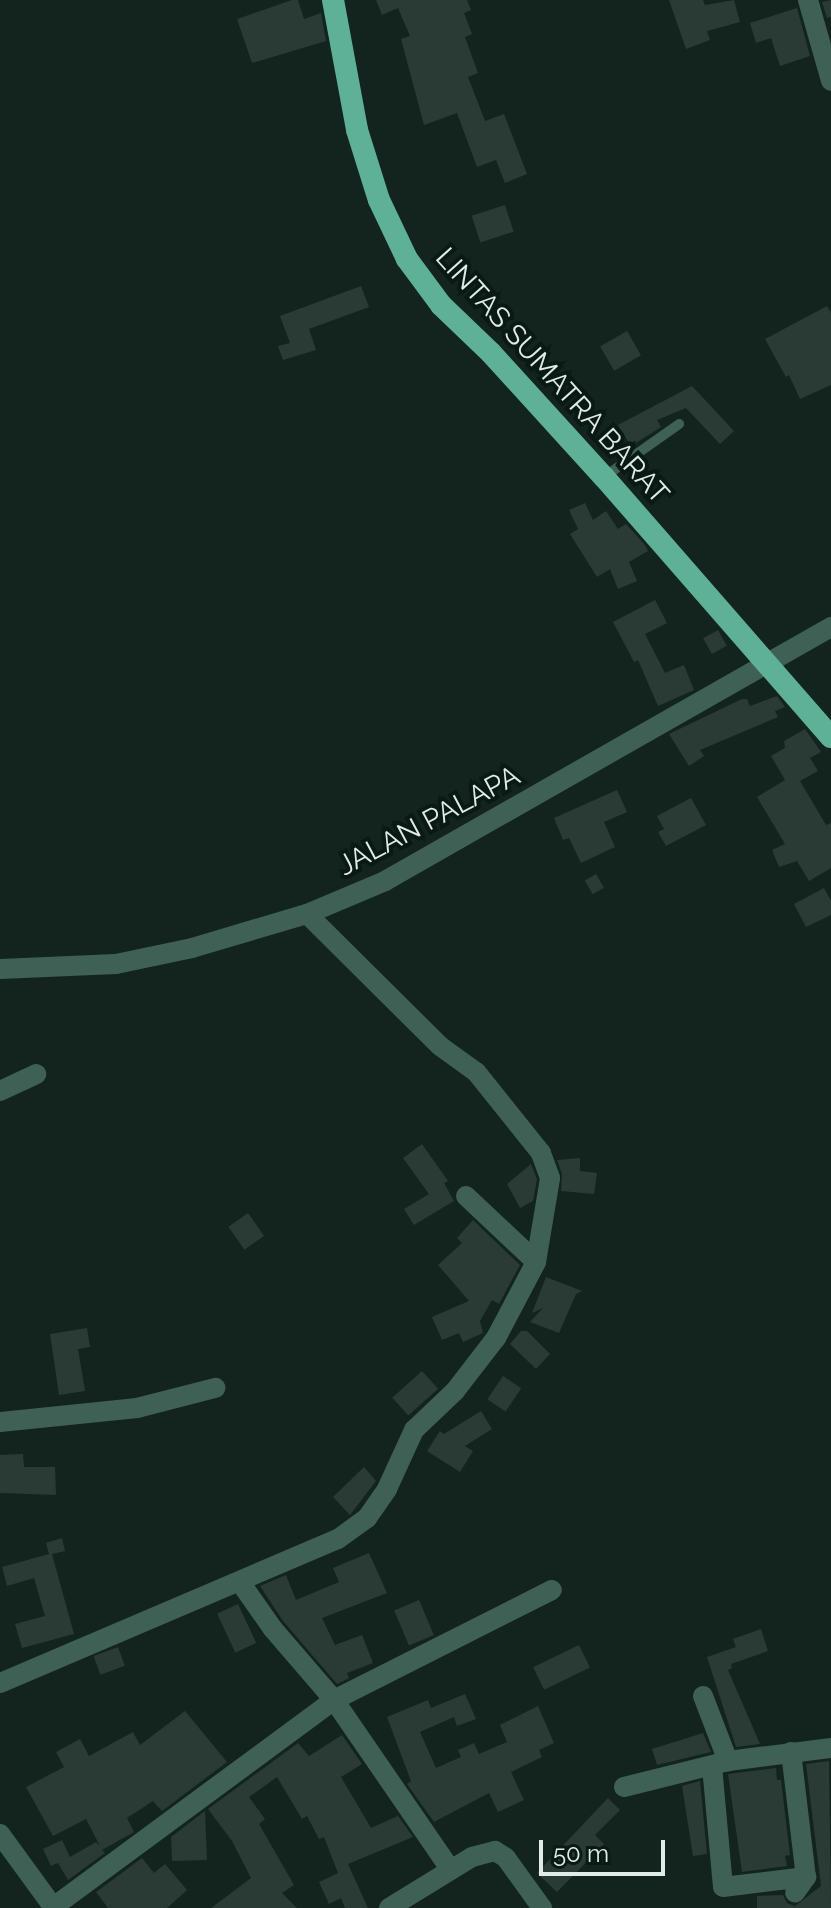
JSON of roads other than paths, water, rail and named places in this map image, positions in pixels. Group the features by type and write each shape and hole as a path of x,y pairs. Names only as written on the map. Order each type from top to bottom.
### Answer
{"highway":[{"name":"LINTAS SUMATRA BARAT","path":"333,0 357,130 379,200 407,259 441,305 491,353 604,477 831,737"}],"street":[{"path":"808,0 831,81"},
{"name":"JALAN PALAPA","path":"0,969 116,964 192,948 307,914 385,881 831,627"},
{"path":"0,1683 338,1539 367,1518 387,1489 414,1430 433,1416 496,1338 536,1262 550,1178 541,1153 476,1072 431,1037 307,914"},
{"path":"0,1091 36,1074"},
{"path":"466,1196 536,1262"},
{"path":"0,1422 137,1408 215,1388"},
{"path":"240,1582 273,1629 334,1700 451,1870"},
{"path":"0,1834 53,1908 334,1700 552,1590"},
{"path":"703,1696 720,1763 723,1887 800,1885 791,1752"},
{"path":"624,1787 720,1763 831,1748"},
{"path":"389,1908 483,1851 495,1851 506,1858 542,1908"}],"lane":[{"path":"604,477 679,424"}]}
